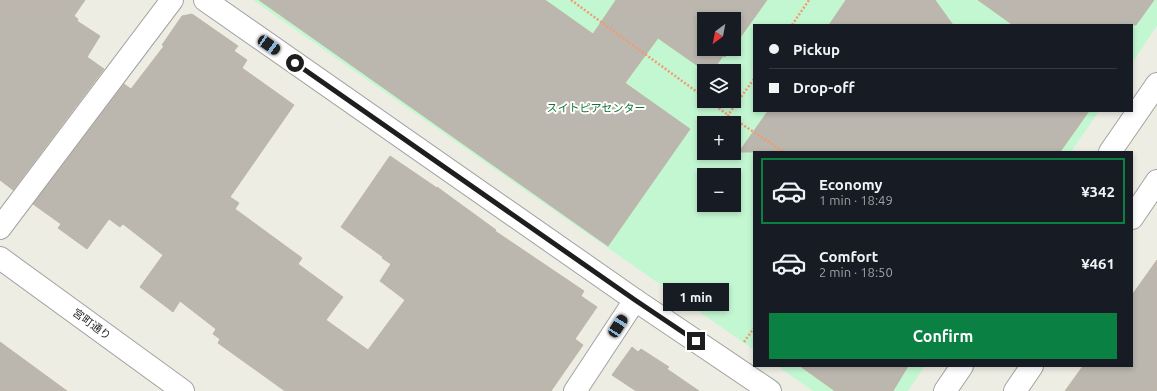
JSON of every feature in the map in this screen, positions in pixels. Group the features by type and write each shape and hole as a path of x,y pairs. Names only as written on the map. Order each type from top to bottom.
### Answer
{"street":[{"path":"0,228 172,0"},
{"path":"205,0 635,300 770,391"},
{"path":"1111,151 1157,84"},
{"path":"1133,217 1157,181"},
{"name":"宮町通り","path":"0,258 183,391"},
{"path":"575,391 635,300"},
{"path":"945,391 961,367"},
{"path":"1015,391 1031,367"}],"path":[{"path":"571,0 697,92"},
{"path":"793,24 809,0"},
{"path":"728,115 753,79"},
{"path":"718,108 782,151"},
{"path":"743,344 753,329"}],"green space":[{"name":"スイトピアセンター","path":"253,0 1157,0 1157,26 1133,62 1133,24 753,24 753,112 1098,112 1072,151 753,151 753,349"},
{"path":"778,367 924,367 908,391 813,391"}],"building":[{"path":"0,0 85,0 74,16 78,19 77,21 100,36 87,57 104,69 13,190 0,180"},
{"path":"259,0 545,0 593,34 616,0 767,0 741,36 741,12 697,12 697,56 723,56 717,64 697,64 697,65 658,38 625,83 690,129 608,246"},
{"path":"846,0 935,0 952,24 830,24"},
{"path":"978,0 1154,0 1136,25 1012,24"},
{"path":"192,14 238,46 234,51 247,60 242,68 294,105 230,197 239,203 235,209 302,258 298,264 343,297 326,320 368,350 405,300 380,281 391,264 341,227 390,156 437,187 496,230 495,231 584,291 581,296 597,307 575,339 583,345 551,391 285,391 218,343 220,339 213,334 216,329 180,301 173,312 140,287 163,255 123,224 120,227 109,219 87,249 58,228 61,224 33,204 124,84 131,89 164,46 162,45 182,16"},
{"path":"767,112 1088,112 1061,151 741,152 741,149"},
{"path":"1157,260 1157,391 1065,391 1082,367 1133,367 1133,294"},
{"path":"0,342 67,391 0,391"},
{"path":"632,347 638,352 641,349 669,367 667,369 699,391 636,391 612,375"},
{"path":"801,367 907,367 893,391 835,391"}],"route":[{"path":"295,63 696,341"}]}
